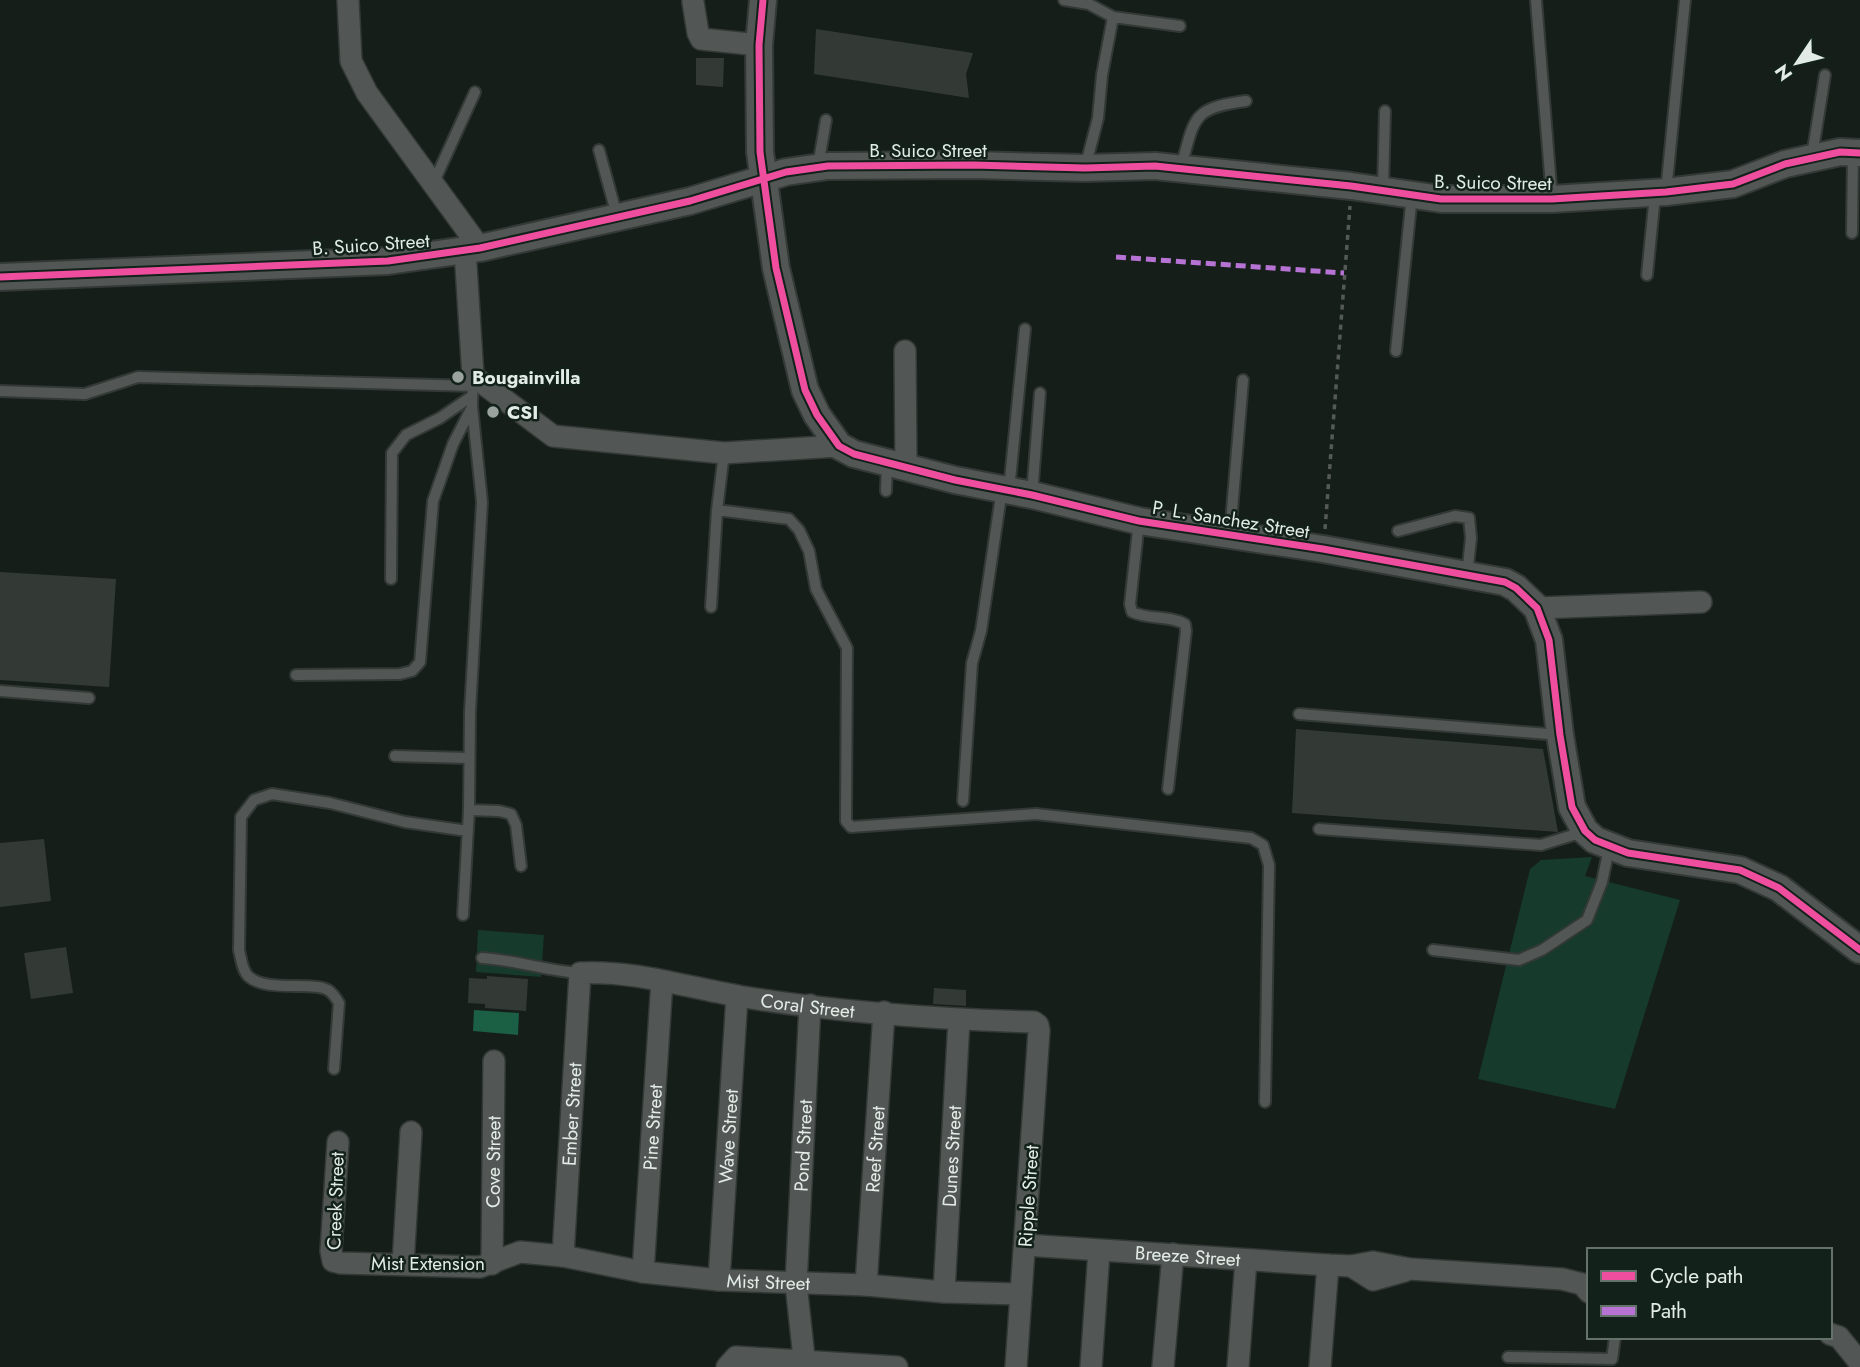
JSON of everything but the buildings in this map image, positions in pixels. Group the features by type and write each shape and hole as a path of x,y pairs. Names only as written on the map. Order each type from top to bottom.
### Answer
{"street":[{"path":"348,0 351,61 367,93 433,184 473,249 473,391 553,436 724,453 839,446"},
{"path":"763,0 760,45 760,152 776,268 802,379 817,415 839,446"},
{"path":"693,2 701,39 760,45"},
{"name":"B. Suico Street","path":"0,277 388,261 473,249 690,201 762,178 818,167 974,165 1085,169 1155,166 1352,186 1441,199 1552,199 1733,184 1785,164 1840,152 1856,153"},
{"path":"896,465 905,351"},
{"name":"P. L. Sanchez Street","path":"839,446 854,454 955,480 1139,521 1323,549 1505,582 1516,588 1537,608 1549,640 1572,807 1585,831"},
{"path":"1537,608 1701,602"},
{"path":"1585,831 1595,840 1628,853 1740,870 1779,888 1809,918 1850,948"},
{"name":"Coral Street","path":"580,973 644,976 737,996 810,1005 959,1020 1034,1022 1038,1025"},
{"name":"Ember Street","path":"563,1256 580,973"},
{"name":"Pine Street","path":"643,1272 662,981"},
{"name":"Wave Street","path":"719,1280 737,996"},
{"name":"Pond Street","path":"805,1364 796,1284 810,1005"},
{"name":"Reef Street","path":"866,1285 884,1012"},
{"name":"Dunes Street","path":"944,1292 959,1020"},
{"name":"Ripple Street","path":"1016,1367 1038,1025"},
{"name":"Cove Street","path":"492,1264 494,1061"},
{"path":"403,1264 411,1132"},
{"name":"Creek Street","path":"334,1261 331,1251 338,1142"},
{"name":"Breeze Street","path":"1025,1245 1351,1266 1373,1279 1410,1269 1562,1279 1582,1284 1587,1290"},
{"path":"1091,1367 1099,1251"},
{"name":"Mist Street","path":"520,1252 563,1256 643,1272 719,1280 1021,1294"},
{"name":"Mist Extension","path":"334,1261 480,1267 520,1252"},
{"path":"1163,1367 1173,1254"},
{"path":"1238,1367 1247,1261"},
{"path":"1320,1367 1328,1265"},
{"path":"1832,1335 1839,1337 1860,1363"},
{"path":"731,1362 897,1367"}],"lane":[{"path":"1064,0 1089,4 1112,17 1180,26"},
{"path":"1536,0 1552,199"},
{"path":"1647,275 1685,0"},
{"path":"1085,169 1098,118 1112,17"},
{"path":"1812,159 1825,75"},
{"path":"433,184 475,92"},
{"path":"1181,169 1194,124 1202,112 1216,105 1246,101"},
{"path":"1383,192 1385,111"},
{"path":"818,167 826,120"},
{"path":"599,150 617,216"},
{"path":"1852,233 1856,153"},
{"path":"1396,351 1412,195"},
{"path":"1014,491 1025,329"},
{"path":"0,391 85,394 138,377 473,391"},
{"path":"1230,534 1243,380"},
{"path":"390,579 392,453 406,435 440,418 473,391"},
{"path":"296,675 401,674 412,671 420,662 433,500 473,391"},
{"path":"463,915 469,810 468,758 482,502 473,391"},
{"path":"963,801 972,663 1040,393"},
{"path":"711,607 717,510 724,453"},
{"path":"886,491 896,465"},
{"path":"717,510 789,519 799,530 809,551 816,589 847,648 846,821 851,827 1036,814 1251,838 1263,845 1269,864 1265,1102"},
{"path":"1398,531 1455,516 1469,518 1471,538 1467,575"},
{"path":"1139,521 1130,604 1132,611 1139,615 1177,620 1185,624 1168,789"},
{"path":"0,691 89,698"},
{"path":"1299,714 1560,735"},
{"path":"395,756 468,758"},
{"path":"334,1069 339,1003 335,996 326,988 279,986 260,982 248,976 242,966 239,950 241,817 254,800 272,794 330,803 405,822 468,831"},
{"path":"469,810 511,814 516,825 521,866"},
{"path":"1319,829 1541,845 1585,831"},
{"path":"1433,950 1519,960 1542,950 1587,920 1602,882 1609,847"},
{"path":"482,958 580,973"},
{"path":"1508,1357 1612,1359 1615,1339"}],"path":[{"path":"1323,549 1352,186"}],"shaded area":[{"path":"1592,857 1585,876 1680,900 1615,1109 1478,1079 1530,869 1541,860"},
{"path":"478,930 544,935 541,977 476,972"},
{"path":"474,1010 519,1013 518,1035 473,1031"}],"marked path":[{"path":"1116,257 1344,273"}],"cycle path":[{"path":"763,0 759,45 760,152 776,268 805,390 817,415 839,446 854,454 955,480 1032,495 1139,521 1323,549 1505,582 1516,588 1537,608 1549,640 1572,807 1585,831 1595,840 1628,853 1740,870 1779,888 1860,950"},
{"path":"0,277 388,261 480,248 690,201 786,172 828,166 1155,166 1351,186 1441,199 1552,199 1666,192 1733,184 1785,164 1840,152 1860,153"}],"place":[{"name":"Bougainvilla","path":"458,377"},
{"name":"CSI","path":"493,412"}]}
